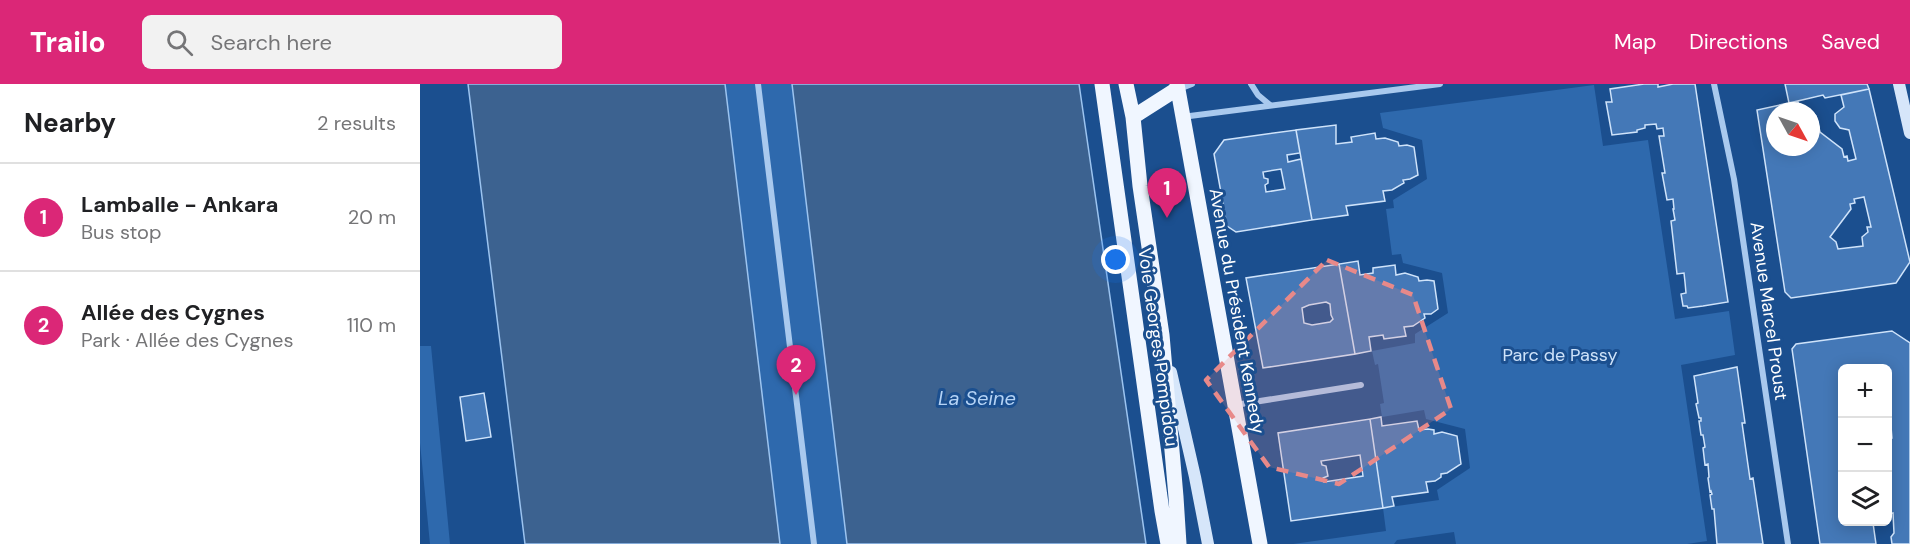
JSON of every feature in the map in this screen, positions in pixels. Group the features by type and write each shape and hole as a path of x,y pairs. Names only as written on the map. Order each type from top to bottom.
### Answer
{"main road":[{"name":"Voie Georges Pompidou","path":"1102,84 1158,487 1168,544"},
{"path":"1126,84 1133,117 1139,176 1162,335 1179,544"},
{"path":"1899,84 1910,133"},
{"path":"1133,117 1182,86"},
{"name":"Avenue du Président Kennedy","path":"1182,86 1182,117 1260,544"},
{"path":"1162,335 1208,544"}],"street":[{"path":"758,84 814,544"},
{"path":"1251,84 1258,95 1270,105"},
{"path":"1182,117 1440,84"},
{"name":"Avenue Marcel Proust","path":"1714,84 1734,179 1788,544"},
{"path":"1234,406 1361,385"}],"highlighted area":[{"path":"1327,260 1413,295 1451,409 1339,484 1269,467 1206,380"}],"green space":[{"path":"725,84 792,84 847,544 780,544"},
{"name":"Parc de Passy","path":"1594,85 1603,146 1648,140 1675,319 1729,311 1735,355 1681,365 1707,541 1687,544 1456,544 1454,532 1397,540 1394,544 1293,544 1386,531 1383,508 1439,500 1437,490 1470,468 1465,429 1426,419 1424,410 1382,417 1380,404 1384,403 1378,364 1375,365 1372,351 1415,343 1415,334 1448,313 1442,273 1403,263 1401,254 1392,255 1386,209 1394,208 1393,200 1427,179 1422,140 1383,128 1380,113"},
{"path":"420,346 431,346 450,544 430,544 420,443"}],"water":[{"path":"468,84 725,84 780,544 525,544"},
{"name":"La Seine","path":"792,84 1079,84 1146,544 847,544"}],"building":[{"path":"1658,84 1658,87 1695,84 1728,302 1688,308 1683,306 1681,294 1686,293 1685,282 1684,273 1677,274 1671,221 1675,220 1673,199 1667,200 1662,173 1665,173 1659,136 1664,136 1663,128 1657,129 1656,124 1645,125 1645,128 1637,132 1612,135 1606,102 1612,102 1610,89"},
{"path":"1785,84 1867,84 1869,89 1825,98 1823,95 1789,102"},
{"path":"1869,89 1910,262 1896,283 1791,298 1785,292 1757,110 1766,108 1766,156 1820,156 1820,132 1842,149 1848,161 1856,159 1849,130 1840,128 1835,121 1835,114 1844,107 1841,95","holes":["1864,197 1871,227 1867,227 1868,232 1862,237 1863,246 1838,249 1836,242 1830,237 1851,209 1850,204 1855,203 1854,199"]},
{"path":"1336,125 1336,144 1352,142 1351,137 1375,133 1376,139 1385,138 1398,142 1399,146 1414,147 1418,175 1403,180 1404,183 1392,190 1383,191 1385,201 1346,206 1348,215 1312,220 1296,130"},
{"path":"1296,130 1300,153 1287,155 1288,162 1301,159 1312,220 1236,232 1227,226 1214,154 1224,140","holes":["1281,169 1285,189 1266,192 1265,185 1268,179 1264,178 1263,172"]},
{"path":"1358,261 1360,275 1373,273 1373,268 1395,265 1396,275 1405,273 1418,277 1419,281 1434,281 1438,309 1431,314 1424,314 1425,318 1413,326 1404,327 1406,336 1384,339 1383,335 1369,337 1371,351 1355,354 1339,264"},
{"path":"1339,264 1355,354 1263,368 1246,278","holes":["1326,302 1330,304 1333,319 1330,322 1312,325 1304,323 1302,308"]},
{"path":"1892,331 1910,343 1910,544 1892,544 1891,537 1894,533 1892,364 1838,364 1838,526 1873,526 1876,544 1820,544 1792,349 1796,344"},
{"path":"1737,367 1750,479 1753,478 1763,544 1717,544 1708,464 1705,465 1703,448 1705,447 1699,421 1701,418 1699,418 1696,404 1698,403 1694,376"},
{"path":"484,393 491,437 466,441 460,397"},
{"path":"1381,417 1382,426 1417,421 1419,430 1428,429 1434,430 1434,434 1442,432 1457,436 1461,464 1441,474 1441,477 1435,481 1426,482 1428,492 1392,497 1394,506 1383,508 1370,419"},
{"path":"1370,419 1383,508 1291,521 1278,433","holes":["1360,455 1363,476 1324,482 1323,478 1328,476 1326,466 1322,465 1321,461"]}],"place":[{"name":"Lamballe - Ankara","path":"1167,218"},
{"name":"Allée des Cygnes","path":"796,395"}]}
